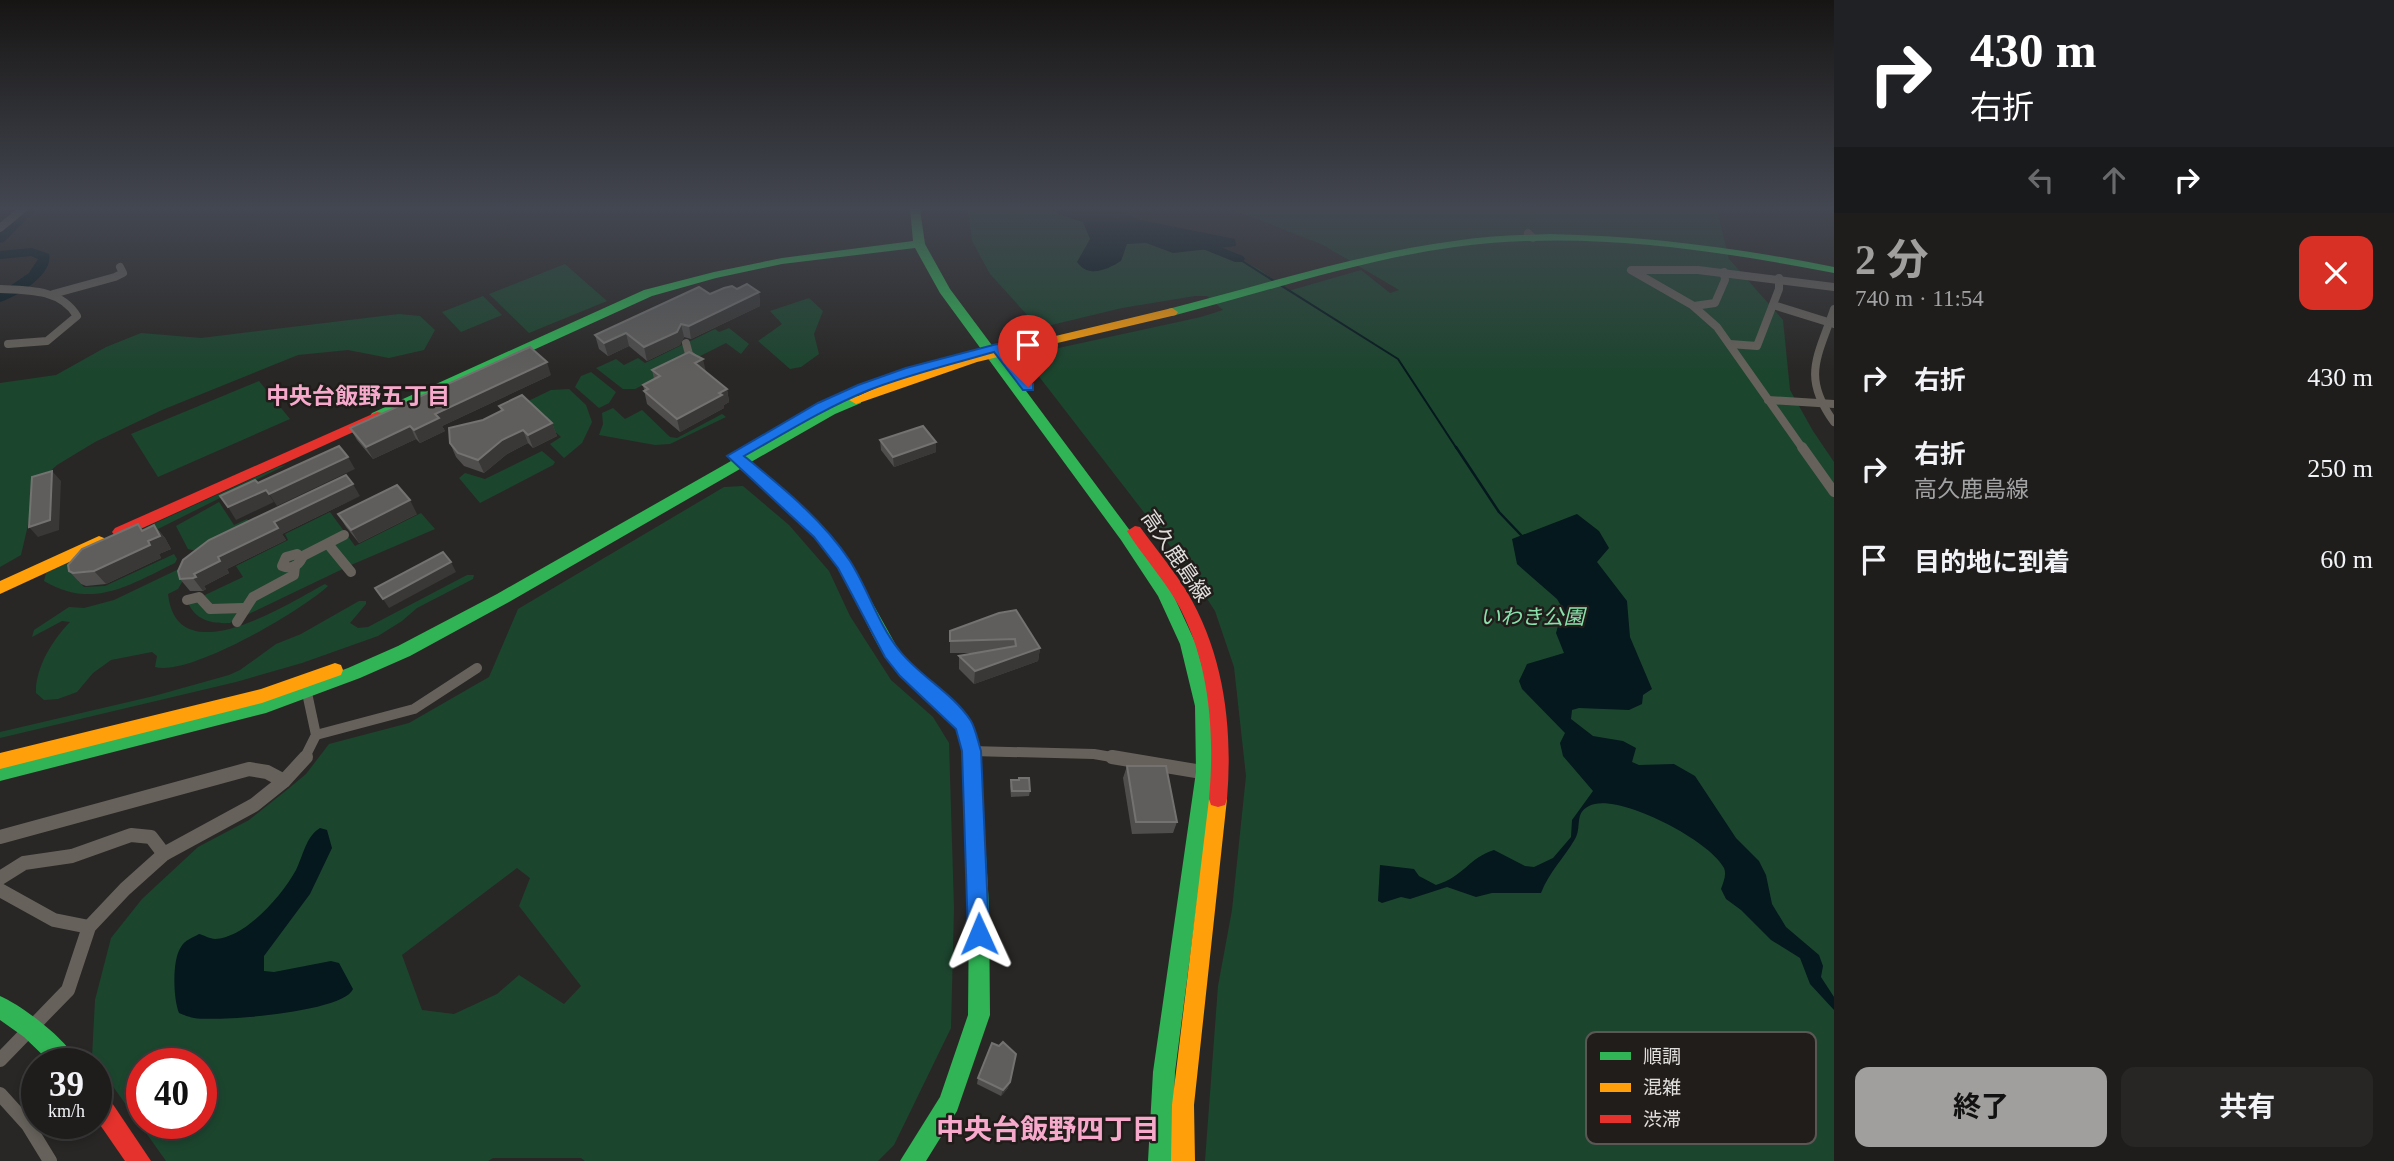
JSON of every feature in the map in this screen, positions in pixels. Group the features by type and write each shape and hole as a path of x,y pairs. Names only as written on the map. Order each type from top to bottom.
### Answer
{"street":[{"path":"0,588 648,293 687,281 779,263"},
{"name":"高久鹿島線","path":"929,263 941,285 1164,571 1192,619 1215,684 1213,774 1183,1105 1183,1161"},
{"path":"0,773 171,732 307,692 404,650 503,598 849,394 910,371 1340,263"},
{"path":"1809,263 1834,268"},
{"path":"51,294 115,277 122,273 120,267"},
{"path":"1834,287 1724,272 1653,268 1631,270 1694,306 1717,327 1829,480 1834,492"},
{"path":"1694,306 1715,303 1725,280 1724,272"},
{"path":"1730,344 1757,346 1779,289 1779,278"},
{"path":"0,289 51,294 69,303 77,316 47,341 8,344"},
{"path":"1773,306 1832,324"},
{"path":"1834,309 1832,324 1813,372 1813,382 1821,403 1834,422"},
{"path":"686,343 690,354 696,360"},
{"path":"1768,400 1834,404"},
{"path":"738,459 771,486 819,533 844,565 891,652 906,671 948,707 964,725 971,751 979,907 979,1015 949,1103 912,1161"},
{"path":"0,761 262,696 331,672 450,615 738,459"},
{"path":"237,622 244,608 263,590 294,575 298,561 344,536"},
{"path":"328,544 351,572"},
{"path":"187,600 199,597 210,609 244,608"},
{"path":"316,735 414,709 477,668"},
{"path":"0,1060 68,990 89,927 125,889 164,854 254,805 284,781 309,753 316,735 307,692"},
{"path":"971,751 1094,754 1213,774"},
{"path":"0,837 249,769 267,772 284,781"},
{"name":"高久鹿島線","path":"1160,1161 1164,1072 1213,774"},
{"path":"0,878 24,863 72,856 131,835 151,837 164,854"},
{"path":"0,890 56,923 73,928 89,927"},
{"path":"0,1007 32,1028 52,1048"},
{"path":"0,1094 28,1125 50,1161"},
{"path":"112,1122 139,1161"}],"green space":[{"name":"いわき公園","path":"984,263 1247,263 1288,291 1361,270 1390,293 1399,290 1354,263 1733,263 1783,320 1790,390 1834,462 1834,1161 1205,1161 1218,986 1232,910 1246,776 1234,667 1215,611 1187,568 1027,361 1040,352 1223,310 1207,296 1195,296 1122,308 1039,328 990,274"},
{"path":"565,264 607,301 529,333 489,294"},
{"path":"483,296 502,315 461,332 442,312"},
{"path":"809,298 823,311 814,334 819,354 801,367 790,369 758,341 782,324 770,311"},
{"path":"399,314 420,316 435,330 424,350 389,358 348,350 298,355 162,410 95,442 57,465 38,482 21,555 0,567 0,383 56,375 106,347 141,333 201,338"},
{"path":"729,328 749,344 741,354 726,343 635,389 623,389 596,368 616,359 624,365 638,358 645,363 715,329 719,332"},
{"path":"591,372 616,392 609,403 599,408 575,387 581,376"},
{"path":"259,381 290,419 158,477 131,434"},
{"path":"569,389 586,405 592,422 582,443 564,458 550,444 561,437 524,403 551,390"},
{"path":"613,408 625,419 642,410 670,437 677,438 722,414 726,417 670,444 655,445 599,435 603,424 602,413"},
{"path":"542,451 555,462 553,465 480,503 459,478 465,473 485,479"},
{"path":"286,465 148,534 78,581 84,587 105,586 174,554 177,559 175,563 142,579 95,594 79,594 44,581 46,573"},
{"path":"743,486 789,525 829,571 850,616 891,680 933,717 949,743 954,908 951,1028 894,1145 878,1161 585,1161 581,1158 493,1158 488,1161 166,1161 150,1139 217,1139 217,1048 126,1048 126,1105 112,1085 112,1048 92,1048 95,1000 111,938 142,899 198,847 249,820 288,789 306,774 329,744 409,723 489,677 518,609 724,487","holes":["517,868 530,878 519,906 581,986 564,1004 519,975 497,994 454,1014 422,1010 402,955"]},
{"path":"219,502 234,525 247,519 251,524 196,551 188,549 176,526"},
{"path":"330,512 355,546 421,513 435,529 351,565 230,623 205,620 191,609 188,603 243,577 236,566 288,540 285,534"},
{"path":"183,567 188,572 178,589 168,594 176,618 191,630 212,632 236,627 287,605 325,584 328,586 294,611 244,640 193,662 155,667 157,656 152,652 111,660 93,673 77,692 58,699 44,700 36,693 38,674 46,654 70,622 62,621 32,637 34,630 69,607 84,608 114,600"},
{"path":"467,575 474,575 473,579 417,608 378,636 302,663 236,682 0,738 0,732 154,696 229,675 276,644 301,634 359,601 366,601 366,604 350,623 358,628 368,627"}],"shaded area":[{"path":"1078,263 1117,263 1099,271 1082,267"},
{"path":"1577,514 1599,531 1609,548 1597,562 1627,601 1630,637 1652,689 1643,695 1642,704 1629,710 1579,708 1572,710 1571,719 1593,736 1623,741 1636,748 1632,762 1639,765 1674,764 1695,776 1736,838 1759,861 1766,875 1772,904 1786,927 1819,955 1823,966 1821,977 1834,997 1834,1010 1810,984 1800,958 1771,940 1726,899 1721,889 1725,871 1716,857 1662,821 1620,806 1602,803 1584,809 1575,839 1541,893 1492,893 1476,897 1447,887 1410,899 1401,897 1382,903 1378,901 1380,865 1414,869 1419,876 1436,885 1494,850 1525,866 1534,867 1553,858 1571,837 1572,820 1593,791 1563,756 1560,743 1565,733 1522,689 1519,681 1527,664 1564,653 1556,633 1563,609 1557,599 1517,564 1512,539"},
{"path":"320,828 327,830 332,848 310,894 264,956 264,971 274,972 331,961 339,963 353,989 345,997 328,1004 280,1014 208,1019 179,1013 174,979 176,960 183,945 199,934 213,939 227,937 251,923 282,891 296,870 308,841"}],"building":[{"path":"747,284 759,292 689,326 681,324 677,332 644,347 626,333 604,343 595,335 699,287 710,294 732,286 737,289"},
{"path":"530,347 547,362 435,414 439,418 414,430 410,426 366,447 350,428"},
{"path":"689,352 703,359 695,363 727,389 719,393 722,395 677,419 644,391 648,389 643,385 660,376 652,370"},
{"path":"522,395 552,423 528,435 523,430 502,440 478,460 458,453 450,443 449,428 483,420 503,410 499,406"},
{"path":"923,426 936,442 893,457 880,440"},
{"path":"339,446 348,457 269,494 266,490 228,507 220,496 255,480 258,483"},
{"path":"52,471 50,520 29,527 32,477"},
{"path":"346,475 353,484 274,522 278,528 218,557 220,561 194,574 196,577 180,579 178,571 183,560 209,540"},
{"path":"397,485 410,500 351,530 338,514"},
{"path":"138,524 142,531 154,525 160,536 148,541 150,545 94,571 69,571 68,565 82,549"},
{"path":"443,552 451,562 383,599 375,588"},
{"path":"1016,610 1040,648 975,671 959,656 1016,646 1015,639 950,641 950,631 999,613"},
{"path":"1127,766 1166,766 1177,822 1136,822"},
{"path":"1029,778 1030,791 1012,791 1011,780"},
{"path":"1003,1042 1016,1054 1010,1082 1003,1090 978,1078 992,1043 999,1046"}],"waterway":[{"path":"0,298 33,276 43,263"},
{"path":"1246,263 1398,359 1457,449"},
{"path":"1456,447 1499,512 1521,535"}],"traffic: fast":[{"path":"377,416 648,293 771,263"},
{"path":"929,263 944,290 1126,536 1165,594 1188,644 1204,706 1205,772 1164,1072 1160,1161"},
{"path":"1172,312 1358,263"},
{"path":"1796,263 1834,270"},
{"path":"0,773 266,706 354,673 404,651 503,598 830,411 856,400"},
{"path":"735,457 771,486 819,533 844,565 891,652 906,671 948,707 964,725 971,751 979,907 979,1015 949,1103 912,1161"},
{"path":"0,1007 32,1029 52,1048"}],"traffic: slow":[{"path":"856,400 933,371 972,360 1172,312"},
{"path":"0,588 99,542"},
{"path":"0,761 262,696 335,670"},
{"path":"1183,1161 1183,1105 1218,799"}],"traffic: jam":[{"path":"120,532 377,416"},
{"path":"1135,531 1182,597 1202,642 1214,686 1220,731 1218,799"},
{"path":"112,1122 139,1161"}],"district":[{"name":"中央台飯野五丁目","path":"358,396"},
{"name":"中央台飯野四丁目","path":"1048,1129"}],"route":[{"path":"979,934 971,751 964,725 948,707 906,671 891,652 844,565 819,533 771,486 734,456 823,406 863,388 910,371 997,348 1028,387"}]}
